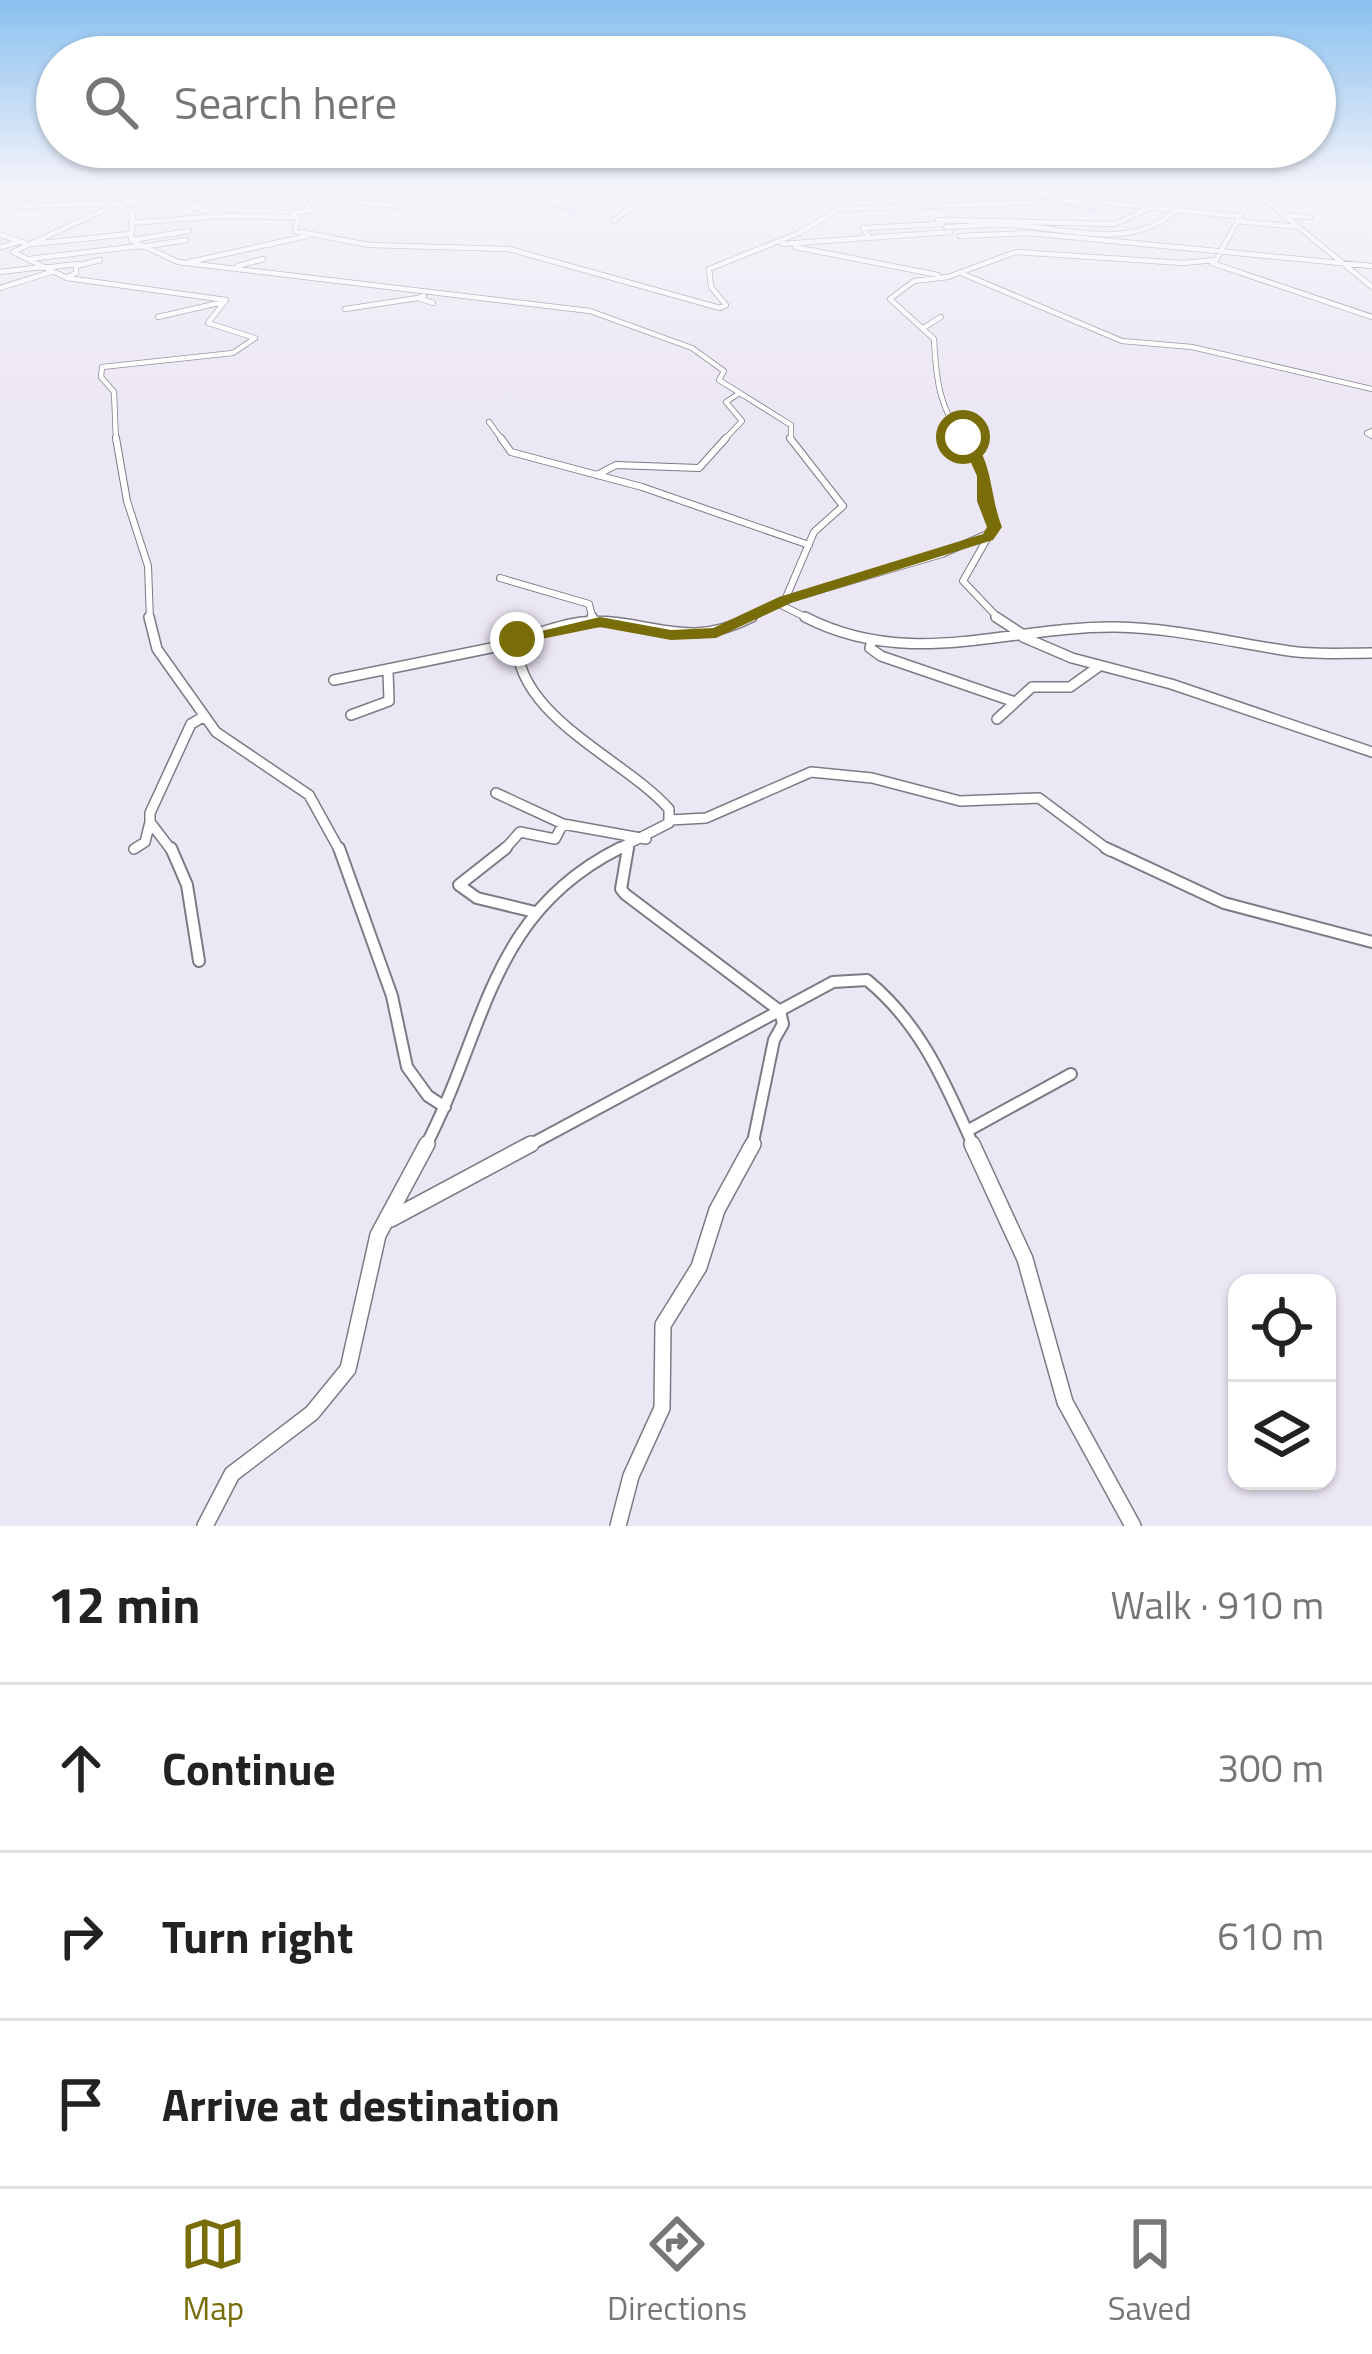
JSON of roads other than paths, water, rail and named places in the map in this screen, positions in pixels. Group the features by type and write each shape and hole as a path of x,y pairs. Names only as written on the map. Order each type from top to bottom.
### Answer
{"street":[{"path":"35,263 61,277 227,301"},
{"path":"0,272 84,263"},
{"path":"185,263 353,280 434,298"},
{"path":"189,265 196,263"},
{"path":"227,269 250,263"},
{"path":"567,263 718,308 726,305 711,287 709,269 723,263"},
{"path":"879,263 948,277"},
{"path":"978,263 948,277 914,281 890,299 925,326 934,340 933,376 951,424 974,448 984,476 984,501 994,527 963,581 986,611 1025,637 1104,667 1171,684 1372,752"},
{"path":"1211,263 1372,317"},
{"path":"1342,263 1372,287"},
{"path":"61,277 74,275 80,264"},
{"path":"0,288 51,272"},
{"path":"961,273 1122,341 1192,347 1372,389"},
{"path":"346,309 434,298 609,317 699,352 724,371 719,380 765,415 791,425 788,434 794,446 843,502 809,545 782,602"},
{"path":"158,317 227,301"},
{"path":"227,301 207,321 256,338 238,351 101,371 113,392 112,417 128,500 148,566 153,639 203,717 309,795 349,866 392,996 407,1066 428,1096 445,1107"},
{"path":"925,326 940,317"},
{"path":"597,475 622,465 699,467 742,421 726,402 737,394"},
{"path":"488,422 511,452 597,475 809,545"},
{"path":"334,680 593,622 671,635 728,630 782,602 988,537"},
{"path":"500,578 545,587 590,604 593,622"},
{"path":"782,602 838,634 872,640 985,643 1111,627 1212,635 1293,652 1372,653"},
{"path":"872,640 870,648 881,656 1012,701"},
{"path":"515,643 516,656 549,714 654,792 669,809 670,820"},
{"path":"997,719 1032,686 1077,685 1092,669 1104,667"},
{"path":"351,715 391,699 388,671"},
{"path":"134,849 145,842 151,806 190,724 203,717"},
{"path":"205,1526 232,1474 312,1413 348,1369 374,1247 445,1107 500,966 536,912 579,868 628,848 670,820 706,818 812,772 872,778 960,801 1039,798 1112,852 1158,876 1224,903 1372,942"},
{"path":"496,793 563,824 646,838"},
{"path":"150,822 173,842 191,900 199,961"},
{"path":"536,912 477,898 459,885 494,860 520,832 555,839 563,824"},
{"path":"618,1526 631,1476 662,1408 663,1325 699,1267 717,1210 753,1145 774,1040 783,1024 780,1011 740,988 662,919 628,899 621,890 628,848"},
{"path":"391,1219 847,977 879,987 899,1006 928,1049 967,1131 1025,1259 1065,1402 1133,1526"},
{"path":"967,1131 1071,1074"}]}
